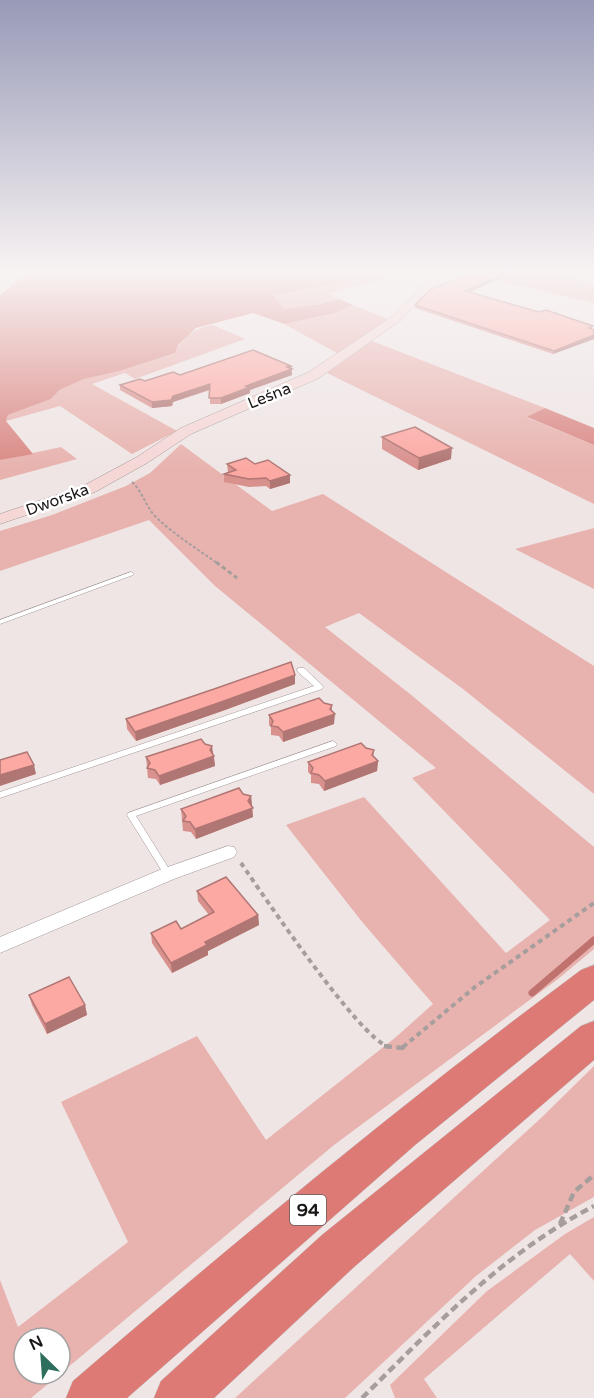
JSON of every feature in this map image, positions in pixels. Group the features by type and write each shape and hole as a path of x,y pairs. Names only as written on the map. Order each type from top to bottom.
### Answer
{"highway":[{"name":"94","path":"90,1398 261,1248 530,1028 594,980"},
{"name":"94","path":"178,1398 338,1251 594,1037"}],"street":[{"name":"Leśna","path":"116,474 186,431 314,375 368,338"},
{"name":"Dworska","path":"0,519 59,500 116,474"},
{"path":"0,945 168,874 228,852"}],"lane":[{"path":"0,622 131,574"},
{"path":"0,795 319,687 301,670"},
{"path":"168,874 132,815 333,744"}],"path":[{"path":"116,474 141,490 144,501 156,517 237,578"},
{"path":"228,852 241,863 299,946 372,1036 386,1047 402,1048 475,987 594,903"},
{"path":"560,1224 574,1192 594,1175"},
{"path":"362,1398 480,1283 560,1224 594,1206"}],"shaded area":[{"path":"0,338 185,338 175,353 120,371 84,379 59,390 51,399 8,415 6,421 33,454 0,460"},
{"path":"185,338 245,339 135,379 125,373 92,384 177,431 132,454 60,406 6,421 8,415 51,399 58,390 84,379 120,371 175,353"},
{"path":"310,338 361,338 339,354"},
{"path":"372,341 545,408 528,418 594,445 594,504 327,373"},
{"path":"545,408 594,428 594,445 527,417"},
{"path":"181,444 272,511 323,494 594,666 594,794 463,689 359,613 325,627 410,694 594,847 594,949 558,979 334,1145 72,1364 72,1326 19,1326 128,1242 61,1102 197,1036 266,1140 396,1037 433,1004 363,923 286,825 364,797 506,953 550,920 412,778 436,768 215,586 149,520 0,571 0,531 52,515 126,486 150,473"},
{"path":"61,447 77,459 0,480 0,460"},
{"path":"594,528 594,589 515,549"},
{"path":"594,1066 594,1197 535,1230 476,1276 345,1398 235,1398 541,1118"},
{"path":"594,1217 594,1281 570,1254 424,1379 437,1398 395,1398 390,1385 487,1291 565,1234"},
{"path":"0,1280 18,1326 12,1326 12,1386 46,1386 31,1398 0,1398"}],"building":[{"path":"515,338 586,338 554,351"},
{"path":"253,350 291,366 287,367 292,369 221,398 209,398 210,384 173,396 171,400 152,402 120,385 140,379 145,381 173,372 180,375"},
{"path":"415,427 452,448 419,458 382,437"},
{"path":"246,458 255,464 268,460 290,475 270,481 266,478 249,479 224,474 236,470 227,464"},
{"path":"291,662 295,675 135,732 126,719 217,688"},
{"path":"319,698 324,703 332,705 330,709 335,714 283,732 278,727 271,726 273,721 269,715"},
{"path":"201,739 205,744 212,746 210,750 214,756 159,776 155,770 147,768 150,763 146,757"},
{"path":"361,743 366,748 374,750 372,755 378,761 325,781 319,775 311,773 313,768 308,762"},
{"path":"27,752 34,765 0,775 0,760"},
{"path":"239,788 243,794 251,796 248,801 253,808 195,829 190,822 183,821 186,816 181,809"},
{"path":"226,877 258,915 205,942 207,945 171,963 151,933 176,921 181,929 214,912 197,891"},
{"path":"69,977 85,1005 45,1024 29,995"}],"waterway":[{"path":"532,993 594,940"}]}
